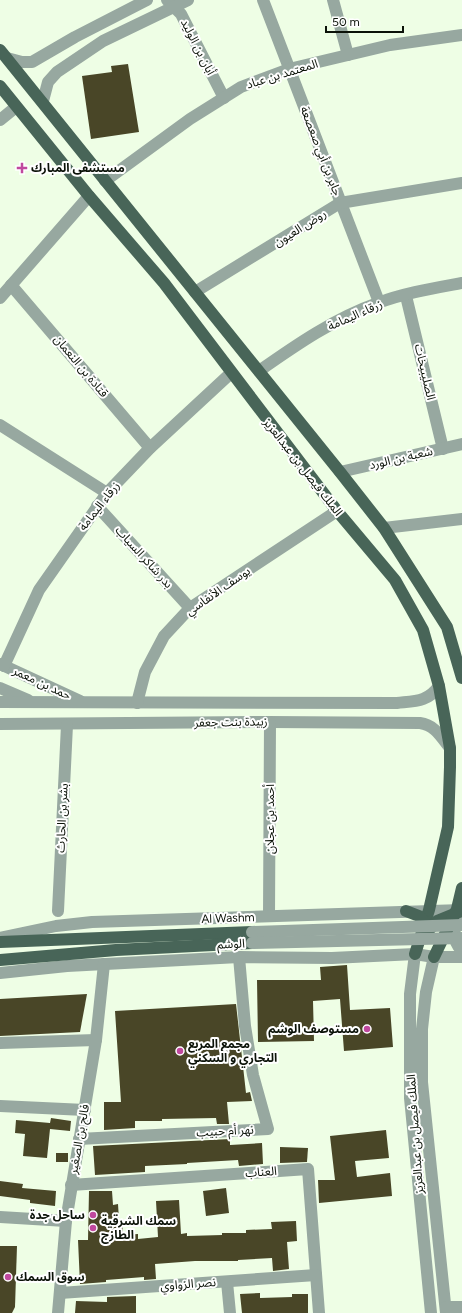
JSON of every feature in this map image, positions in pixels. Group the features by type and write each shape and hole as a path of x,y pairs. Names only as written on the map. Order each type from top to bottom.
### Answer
{"main road":[{"name":"الملك فيصل بن عبدالعزيز","path":"4,54 384,528 447,627 462,678"},
{"name":"الملك فيصل بن عبدالعزيز","path":"0,87 89,196 164,283 230,373 337,511 395,580 423,630 439,686 450,748 448,827 428,919 415,954"},
{"path":"434,957 460,912 462,888"},
{"path":"434,957 436,943 428,919 442,918 460,912"},
{"name":"الوشم","path":"0,942 252,938"},
{"name":"الوشم","path":"0,960 252,938"}],"street":[{"path":"4,54 22,62 32,62 147,0"},
{"path":"43,101 48,82 57,72 103,41 170,3 188,0"},
{"name":"جابر بن أبي صعصعة","path":"263,0 379,302"},
{"path":"333,0 348,55"},
{"name":"أبان بن الوليد","path":"170,3 181,14 224,98"},
{"name":"المعتمد بن عباد","path":"106,181 190,119 241,87 289,69 348,55 390,46 462,35"},
{"path":"56,48 61,58 70,63"},
{"path":"0,120 16,107"},
{"name":"روض العيون","path":"195,292 340,203 462,183"},
{"path":"0,298 89,196"},
{"name":"زرقاء اليمامة","path":"259,371 296,345 332,324 379,302 462,283"},
{"name":"قتادة بن النعمان","path":"11,285 150,448"},
{"name":"الصليبيخات","path":"406,296 443,449"},
{"name":"زرقاء اليمامة","path":"2,665 38,590 107,493 150,448 230,373"},
{"path":"0,425 107,493"},
{"name":"شعبة بن الورد","path":"340,472 462,444"},
{"name":"بدر شاكر السياب","path":"97,506 190,608"},
{"name":"يوسف الأنفاسي","path":"137,703 145,672 164,636 190,608 337,511"},
{"path":"384,528 462,518"},
{"name":"حمد بن معمر","path":"2,665 84,703"},
{"name":"زبيدة بنت جعفر","path":"0,702 397,702 424,700 433,694 439,686"},
{"name":"حمد بن معمر","path":"0,688 32,703"},
{"path":"397,702 407,706 410,711 407,720 402,722"},
{"name":"أحمد بن عجلان","path":"269,916 270,722"},
{"name":"زبيدة بنت جعفر","path":"0,724 67,725 402,722 427,724 438,733 450,748"},
{"name":"بشر بن الحارث","path":"58,911 67,725"},
{"name":"Al Washm","path":"0,938 56,926 92,922 406,911 428,919 460,912"},
{"path":"460,912 454,933 456,942 462,951"},
{"path":"332,913 339,914 351,922 355,928 356,935 355,943 346,954 332,958"},
{"name":"الوشم","path":"252,938 462,925"},
{"name":"الوشم","path":"252,938 462,938"},
{"path":"0,973 67,966 239,957 332,958 415,954 434,957 462,957"},
{"name":"الملك فيصل بن عبدالعزيز","path":"415,954 410,994 410,1098 431,1313"},
{"name":"نهر أم حبيب","path":"79,1138 268,1129 253,1075 245,1026 239,957"},
{"name":"الملك فيصل بن عبدالعزيز","path":"434,957 426,992 422,1029 422,1082 446,1310"},
{"name":"فالح بن الصغير","path":"58,1313 66,1221 96,1040 104,964"},
{"path":"0,1042 96,1040"},
{"path":"0,1106 85,1110"},
{"name":"العناب","path":"71,1185 308,1169 319,1313"},
{"path":"0,1217 66,1221"},
{"name":"نصر الزواوي","path":"60,1293 316,1275"},
{"path":"227,1282 230,1313"},
{"path":"446,1310 462,1307"}],"building":[{"path":"128,64 139,132 91,139 82,76 112,72 111,66"},
{"path":"347,965 350,1010 390,1008 393,1047 344,1051 340,999 313,1001 314,1041 258,1042 257,980 321,980 320,967"},
{"path":"87,994 80,1032 0,1036 0,999"},
{"name":"مجمع المربع التجاري و السكني","path":"236,1004 246,1093 250,1092 252,1101 227,1102 229,1124 217,1124 216,1118 162,1119 162,1121 135,1121 135,1128 104,1130 104,1102 121,1102 115,1011"},
{"path":"51,1118 71,1121 70,1131 50,1129 47,1158 23,1156 25,1134 15,1133 16,1120 50,1123"},
{"path":"386,1130 389,1158 355,1161 357,1177 390,1173 392,1196 319,1203 318,1180 335,1180 330,1136"},
{"path":"230,1139 230,1145 262,1143 263,1164 239,1166 238,1160 187,1163 145,1166 145,1172 95,1175 93,1146"},
{"path":"280,1147 308,1148 307,1162 280,1163"},
{"path":"56,1153 68,1153 68,1162 56,1162"},
{"path":"0,1181 23,1184 22,1188 56,1191 55,1206 30,1203 30,1200 0,1196"},
{"path":"226,1188 229,1213 206,1216 203,1191"},
{"path":"89,1191 112,1191 113,1205 118,1204 119,1220 122,1220 123,1235 138,1234 138,1239 158,1237 156,1201 179,1200 181,1234 187,1233 187,1236 222,1235 222,1233 246,1233 246,1230 272,1229 271,1222 296,1221 297,1241 287,1242 289,1269 273,1271 272,1258 238,1261 195,1261 155,1264 156,1279 144,1280 144,1277 80,1284 78,1240 88,1240"},
{"name":"سوق السمك","path":"0,1246 17,1246 15,1307 12,1313 0,1313"},
{"path":"260,1293 260,1298 292,1297 292,1294 308,1294 308,1313 242,1313 240,1294"},
{"path":"136,1296 136,1313 75,1313 76,1301 107,1302 107,1297"}],"place":[{"name":"مستشفى المبارك","path":"22,168"},
{"name":"مستوصف الوشم","path":"367,1029"},
{"name":"مجمع المربع التجاري و السكني","path":"180,1051"},
{"name":"ساحل جدة","path":"93,1215"},
{"name":"سمك الشرقية الطازج","path":"93,1228"},
{"name":"سوق السمك","path":"8,1277"}]}
